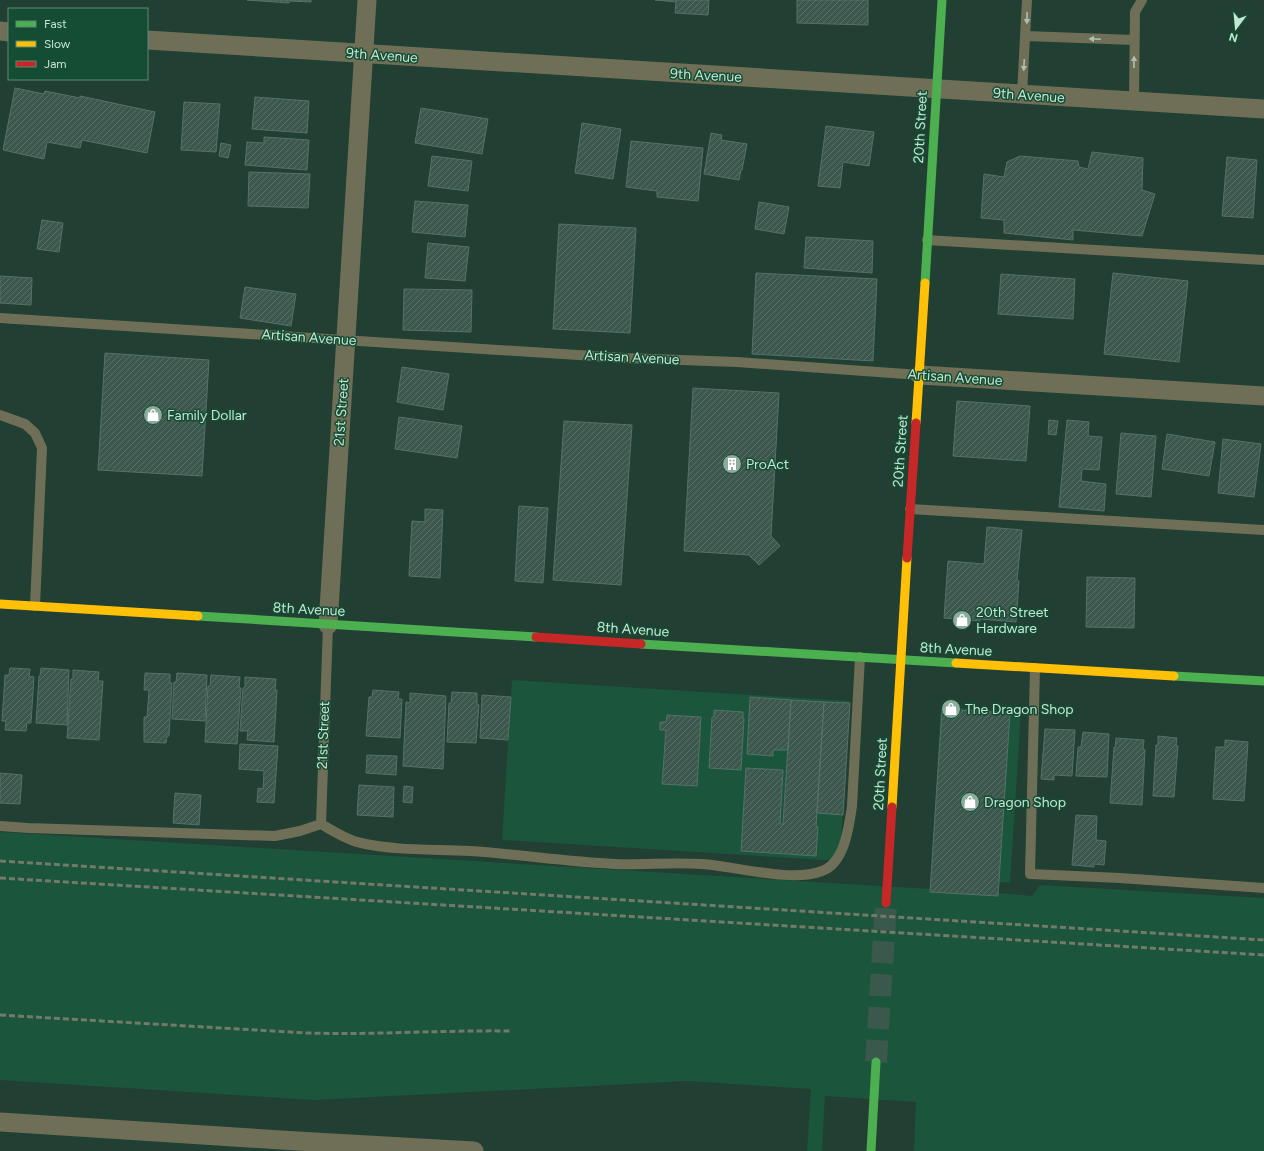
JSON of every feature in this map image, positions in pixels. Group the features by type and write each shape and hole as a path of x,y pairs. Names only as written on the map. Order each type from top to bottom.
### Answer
{"main road":[{"name":"20th Street","path":"886,903 910,509 920,375 942,0"},
{"name":"8th Avenue","path":"0,604 1264,681"},
{"path":"870,1151 876,1062"}],"street":[{"name":"21st Street","path":"328,624 367,0"},
{"name":"9th Avenue","path":"148,40 1264,109"},
{"name":"Artisan Avenue","path":"920,375 1264,396"},
{"path":"0,1122 296,1146 474,1151"}],"lane":[{"path":"1022,94 1027,0"},
{"path":"1134,0 1134,101"},
{"path":"1135,12 1142,0"},
{"path":"1026,36 1134,40"},
{"path":"928,240 1264,260"},
{"name":"Artisan Avenue","path":"0,318 625,358 737,362 920,375"},
{"path":"0,415 25,424 35,433 42,448 35,606"},
{"path":"910,509 1264,530"},
{"name":"21st Street","path":"320,824 328,624"},
{"path":"0,826 274,836 300,831 320,824 360,843 388,847 472,851 616,864 703,864 761,873 789,875 811,874 824,871 835,862 843,848 849,826 852,806 860,657"},
{"path":"1035,668 1030,874 1120,878 1264,888"}],"shaded area":[{"path":"512,680 849,701 840,861 502,840"},
{"path":"941,707 1021,712 1010,883 1000,882 998,893 1032,896 1040,885 1264,898 1264,1151 914,1151 916,1102 825,1096 822,1151 807,1151 811,1089 688,1081 314,1100 0,1080 0,832 930,889"}],"building":[{"path":"247,0 311,0 311,2 290,1 289,3"},
{"path":"655,0 709,0 708,15 675,13 676,2"},
{"path":"797,0 868,0 868,25 797,23"},
{"path":"15,88 44,94 45,91 80,98 80,96 155,112 147,153 82,140 80,148 47,142 44,159 3,150"},
{"path":"255,97 309,101 307,133 252,129"},
{"path":"184,102 220,104 216,152 181,150"},
{"path":"421,108 488,119 482,154 415,143"},
{"path":"582,123 621,129 613,179 575,173"},
{"path":"826,126 874,132 869,166 843,162 840,188 818,186"},
{"path":"711,133 722,135 721,140 747,144 739,180 704,174"},
{"path":"264,137 309,140 307,170 245,165 247,142 264,143"},
{"path":"631,141 703,148 698,201 657,197 657,191 626,187"},
{"path":"221,143 231,145 228,158 219,156"},
{"path":"1092,152 1143,158 1142,190 1155,194 1142,236 1073,230 1073,240 1004,233 1004,220 981,218 984,174 1004,177 1007,162 1020,156 1078,161 1079,167 1088,169"},
{"path":"432,156 472,161 468,191 428,186"},
{"path":"1227,157 1257,160 1253,218 1222,216"},
{"path":"249,172 310,174 308,208 248,206"},
{"path":"415,201 468,205 465,237 412,232"},
{"path":"759,202 789,207 784,234 755,229"},
{"path":"42,220 63,223 59,252 37,249"},
{"path":"559,224 636,228 630,333 553,329"},
{"path":"806,237 873,241 872,273 804,268"},
{"path":"428,243 469,247 465,281 425,278"},
{"path":"756,273 877,279 873,361 752,354"},
{"path":"1113,273 1188,281 1179,362 1104,354"},
{"path":"1001,274 1075,279 1073,319 998,314"},
{"path":"0,276 32,278 31,305 0,303"},
{"path":"245,287 296,294 291,326 240,318"},
{"path":"404,289 472,290 471,332 403,330"},
{"name":"Family Dollar","path":"105,353 209,360 202,476 98,470"},
{"path":"402,367 449,374 443,410 397,402"},
{"name":"ProAct","path":"693,388 779,393 771,536 780,546 759,565 749,555 684,551"},
{"path":"957,401 1030,406 1026,461 953,456"},
{"path":"399,417 462,426 457,458 395,449"},
{"path":"1049,420 1058,421 1056,435 1048,434"},
{"path":"1067,420 1089,422 1088,436 1102,437 1099,470 1082,469 1081,481 1106,484 1104,511 1059,507"},
{"path":"564,421 632,425 621,585 553,580"},
{"path":"1121,433 1156,436 1151,497 1116,494"},
{"path":"1167,434 1215,442 1209,476 1162,469"},
{"path":"1223,439 1261,444 1254,497 1218,493"},
{"path":"519,506 548,508 543,583 515,581"},
{"path":"425,509 443,510 440,578 409,576 412,521 425,522"},
{"path":"987,527 1022,530 1017,580 1019,581 1016,622 944,618 948,561 984,564"},
{"path":"1087,577 1135,578 1134,628 1086,627"},
{"path":"10,668 30,669 29,676 34,677 31,723 27,723 26,731 5,730 6,721 2,721 5,675 9,675"},
{"path":"41,668 69,670 67,725 36,723 39,676"},
{"path":"73,670 99,672 98,681 103,681 99,740 67,738 71,679 73,679"},
{"path":"145,673 170,674 170,683 172,683 169,736 167,736 166,743 144,742 144,717 147,717 149,690 144,690"},
{"path":"177,673 207,675 205,721 172,719 174,682 176,682"},
{"path":"211,675 240,677 239,688 241,688 237,744 205,742 208,686 210,686"},
{"path":"245,677 276,679 275,690 277,690 274,742 247,740 248,731 240,731"},
{"path":"373,690 399,692 398,699 402,699 400,738 366,736 369,697 372,697"},
{"path":"452,692 477,693 477,704 479,705 476,743 447,742 449,703 451,703"},
{"path":"410,693 446,696 443,769 403,766 406,702 410,703"},
{"path":"482,695 511,697 508,740 480,738"},
{"path":"750,697 791,700 788,750 773,750 773,756 747,754"},
{"path":"791,700 824,702 816,826 818,827 816,856 741,851 746,768 783,770 780,824 783,824"},
{"path":"824,702 850,703 843,815 817,813"},
{"name":"Dragon Shop","path":"942,709 1010,713 998,896 930,892"},
{"path":"714,710 743,712 744,719 741,770 709,768 712,717 714,717"},
{"path":"667,715 701,717 697,786 662,784 666,730 660,730 660,722 666,722"},
{"path":"1045,729 1075,730 1072,776 1054,775 1054,780 1041,779"},
{"path":"1083,732 1109,734 1107,777 1076,776 1078,747 1081,747"},
{"path":"1158,736 1177,738 1176,746 1178,746 1174,797 1153,796 1156,745 1158,745"},
{"path":"1116,738 1144,740 1143,749 1145,750 1142,805 1110,803"},
{"path":"1225,740 1248,742 1244,801 1213,799 1216,747 1225,747"},
{"path":"240,744 278,746 274,803 257,802 258,788 263,789 264,771 239,769"},
{"path":"367,755 397,756 396,775 366,773"},
{"path":"0,773 22,775 20,804 0,803"},
{"path":"359,785 394,787 393,817 357,815"},
{"path":"404,786 413,787 412,803 403,802"},
{"path":"175,793 201,795 199,825 173,823"},
{"path":"1076,815 1097,816 1096,840 1106,841 1104,865 1094,864 1094,867 1072,865"}],"tunnel":[{"path":"876,1062 886,903"}],"railway":[{"path":"0,861 1264,940"},
{"path":"0,878 1264,955"},
{"path":"0,1015 307,1033 511,1031"}],"traffic: fast":[{"path":"925,283 942,0"},
{"path":"198,616 536,637"},
{"path":"641,644 956,663"},
{"path":"1174,676 1264,681"},
{"path":"871,1151 876,1062"}],"traffic: slow":[{"path":"916,423 925,283"},
{"path":"892,807 907,558"},
{"path":"0,604 198,616"},
{"path":"956,663 1174,676"}],"traffic: jam":[{"path":"907,558 916,423"},
{"path":"536,637 641,644"},
{"path":"886,903 892,807"}],"place":[{"name":"Family Dollar","path":"153,415"},
{"name":"ProAct","path":"732,464"},
{"name":"20th Street Hardware","path":"962,620"},
{"name":"The Dragon Shop","path":"951,709"},
{"name":"Dragon Shop","path":"970,802"}]}
